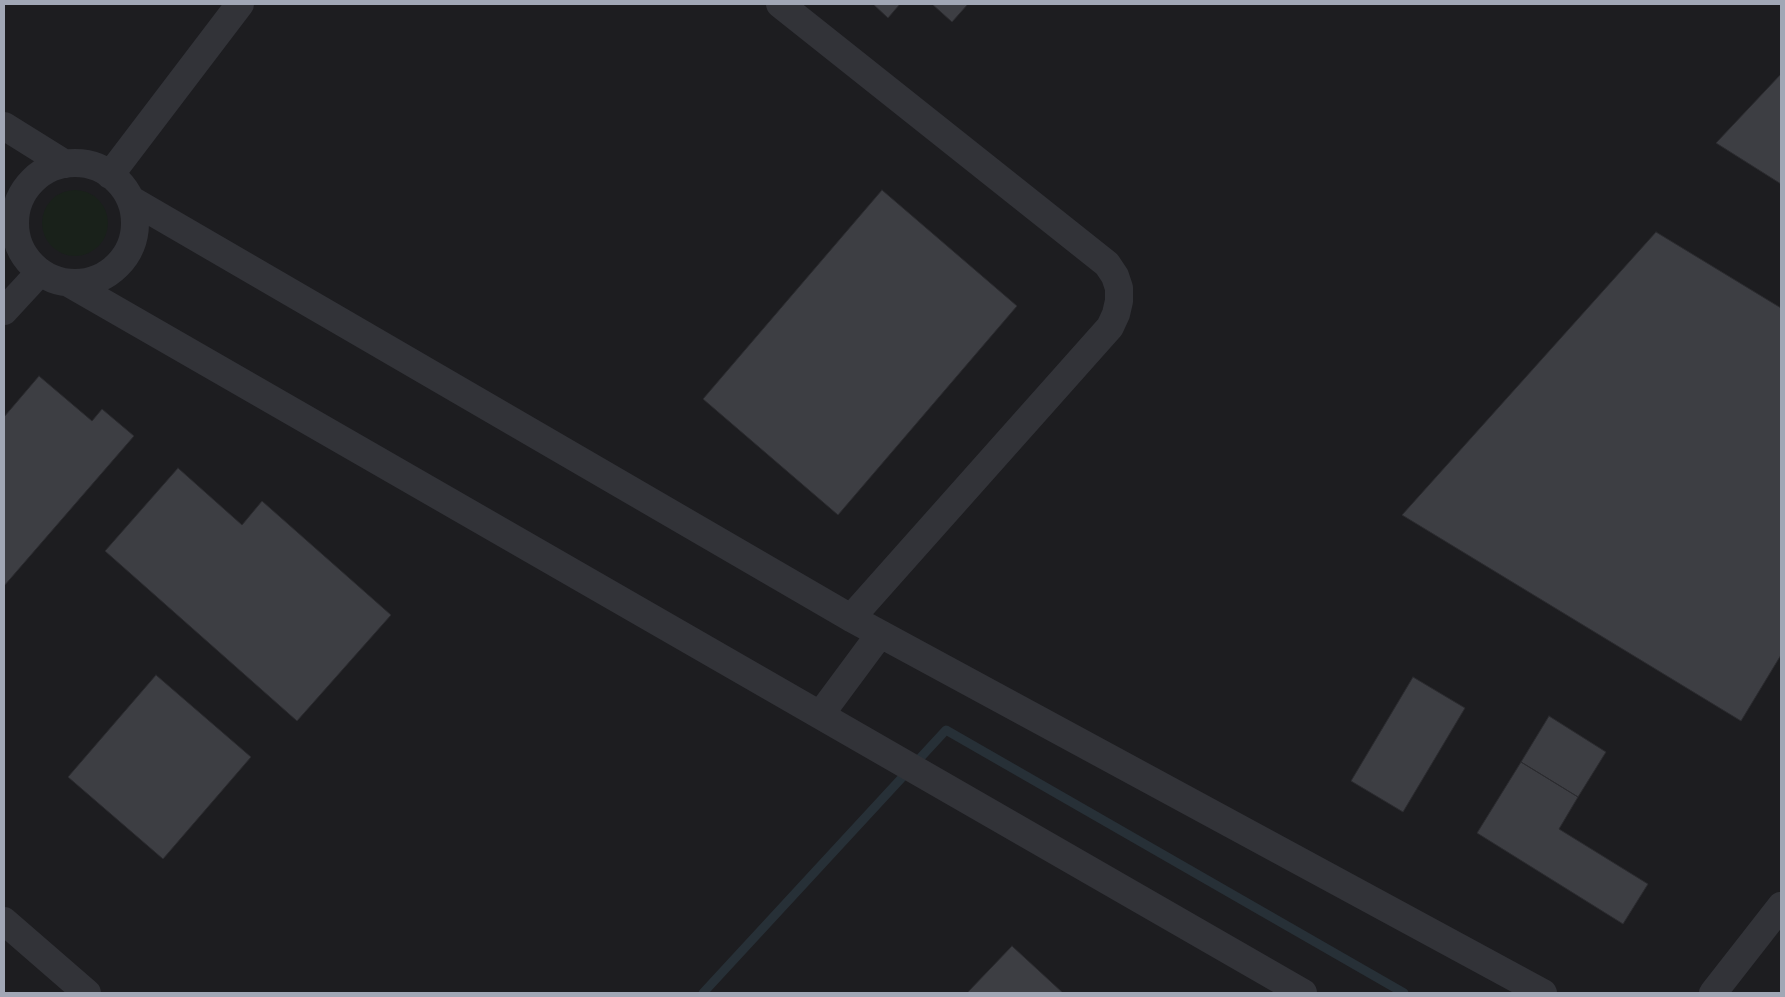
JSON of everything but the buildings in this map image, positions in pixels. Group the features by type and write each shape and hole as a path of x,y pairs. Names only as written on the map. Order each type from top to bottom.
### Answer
{"street":[{"path":"110,175 240,4"},
{"path":"780,4 1107,264 1115,276 1119,288 1119,301 1110,327 851,618"},
{"path":"4,126 65,164"},
{"path":"65,164 81,164 96,167 110,175 122,186 130,199 134,214 135,230 131,245 124,259 113,270 100,278 84,283 68,283 53,279 40,272 12,243 16,232 15,217 19,202 26,188 50,168 65,164"},
{"path":"130,199 851,618 1543,993"},
{"path":"4,311 40,272"},
{"path":"68,283 1302,993"},
{"path":"820,715 880,634"},
{"path":"1713,993 1781,906"},
{"path":"4,921 87,993"}],"shaded area":[{"path":"4,4 1781,4 1781,993 4,993"},
{"path":"68,190 82,190 94,195 103,204 108,216 106,236 99,247 82,256 68,256 56,251 47,242 42,230 42,216 47,204 56,195"}],"waterway":[{"path":"703,993 946,730 1404,993"}]}
